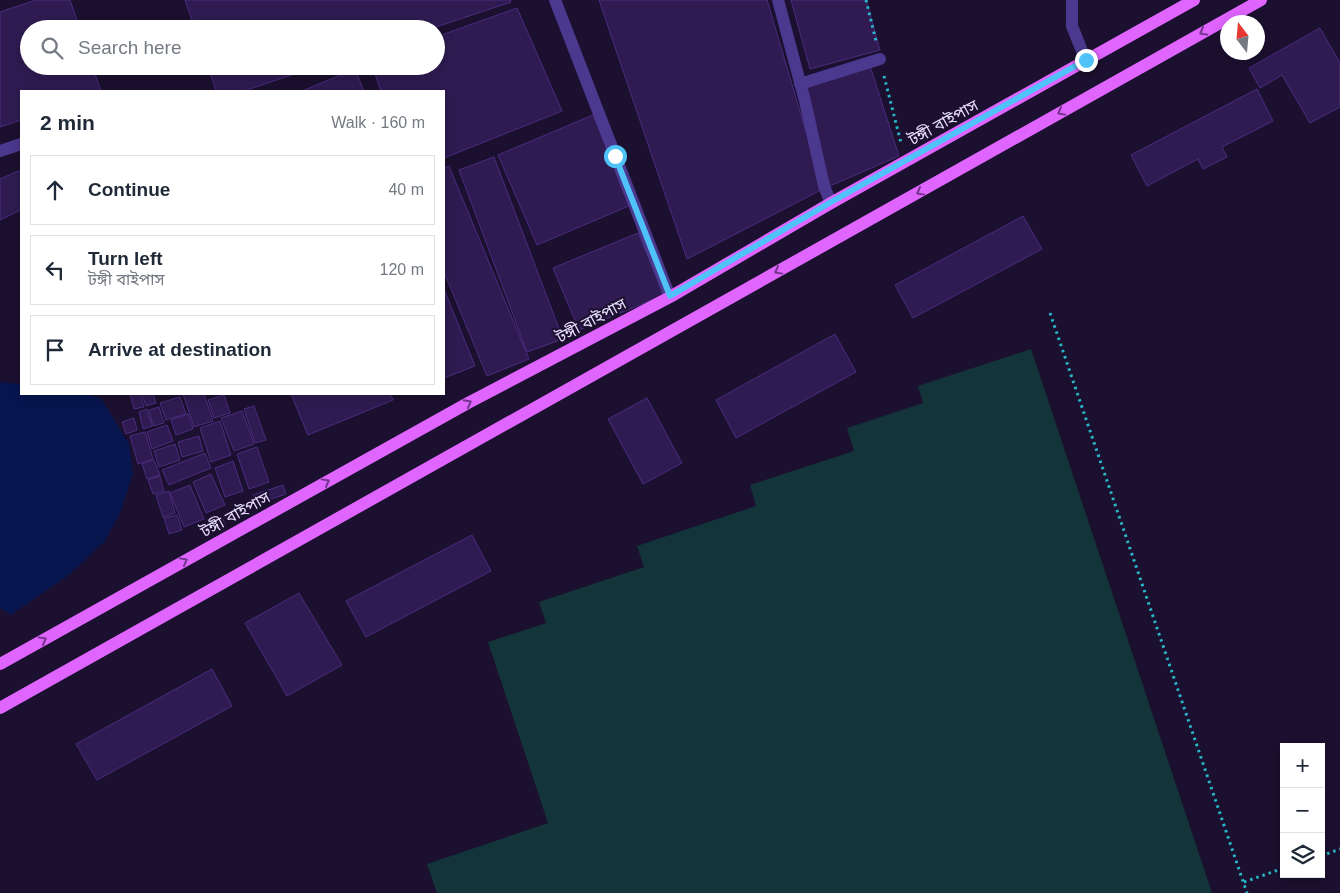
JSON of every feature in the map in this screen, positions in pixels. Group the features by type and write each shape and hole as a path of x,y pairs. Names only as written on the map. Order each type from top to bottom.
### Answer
{"main road":[{"name":"টঙ্গী বাইপাস","path":"0,664 468,403 670,296 831,202 1194,0"},
{"path":"0,708 1261,0"}],"lane":[{"path":"555,0 670,296"},
{"path":"778,0 824,186 831,202"},
{"path":"1072,0 1072,26 1086,60"},
{"path":"800,84 880,59"},
{"path":"0,151 20,144"}],"path":[{"path":"866,0 905,162"},
{"path":"1050,313 1247,893"},
{"path":"1325,855 1340,849"},
{"path":"1244,882 1280,869"}],"green space":[{"path":"1031,349 1212,893 437,893 427,864 548,823 488,642 546,623 539,602 644,567 637,546 756,506 750,485 854,451 847,428 923,403 918,386"}],"shaded area":[{"path":"0,382 20,384 20,395 88,395 101,398 129,444 133,473 121,511 105,541 70,574 11,615 0,608"}],"building":[{"path":"36,0 70,0 77,20 20,20 20,75 95,75 101,90 20,90 20,120 0,127 0,12"},
{"path":"185,0 510,0 511,2 445,24 445,20 192,20"},
{"path":"599,0 767,0 823,189 687,259"},
{"path":"791,0 866,0 880,50 810,69"},
{"path":"517,8 562,111 445,158 445,90 381,90 375,75 445,75 445,34"},
{"path":"1320,28 1340,63 1340,107 1310,123 1282,75 1260,88 1249,68"},
{"path":"870,66 899,156 830,186 802,88"},
{"path":"211,75 291,75 247,90 216,90"},
{"path":"341,75 357,75 364,90 304,90"},
{"path":"1257,89 1273,121 1222,147 1227,157 1203,169 1198,159 1147,186 1131,155"},
{"path":"593,115 631,205 537,245 498,155"},
{"path":"494,157 563,339 527,352 459,170"},
{"path":"449,166 529,359 487,376 445,274 445,168"},
{"path":"20,170 20,210 0,220 0,179"},
{"path":"1023,216 1042,249 913,318 895,285"},
{"path":"638,233 664,295 579,330 553,268"},
{"path":"445,291 475,366 445,378"},
{"path":"835,334 856,372 736,438 716,400"},
{"path":"130,395 140,395 144,407 134,409"},
{"path":"142,395 153,395 156,403 146,406"},
{"path":"183,395 204,395 213,421 194,427"},
{"path":"224,395 230,413 214,418 208,400"},
{"path":"291,395 390,395 393,400 308,435"},
{"path":"180,397 186,414 166,420 160,403"},
{"path":"647,398 682,463 643,484 608,419"},
{"path":"254,406 266,440 255,443 244,409"},
{"path":"159,407 164,423 153,426 149,410"},
{"path":"147,409 152,426 143,429 139,412"},
{"path":"242,411 254,444 234,451 221,418"},
{"path":"188,414 193,429 176,435 171,420"},
{"path":"134,418 137,430 126,434 122,422"},
{"path":"220,421 231,455 211,462 200,428"},
{"path":"167,425 173,441 152,449 147,432"},
{"path":"145,432 153,459 138,464 130,436"},
{"path":"199,436 203,451 182,457 178,442"},
{"path":"175,444 180,460 159,467 154,451"},
{"path":"257,447 269,482 249,489 237,454"},
{"path":"205,453 211,468 169,485 162,470"},
{"path":"154,460 160,475 147,479 142,464"},
{"path":"233,461 243,491 225,497 215,468"},
{"path":"211,474 225,505 206,513 193,482"},
{"path":"160,476 164,491 153,494 148,480"},
{"path":"190,485 204,519 184,527 170,493"},
{"path":"283,485 286,494 257,504 253,495"},
{"path":"169,491 175,513 163,517 156,495"},
{"path":"177,515 182,530 169,534 164,518"},
{"path":"223,519 226,528 210,533 207,524"},
{"path":"472,535 491,571 366,637 346,601"},
{"path":"299,593 342,665 287,696 245,623"},
{"path":"212,669 232,706 97,780 76,744"}],"route":[{"path":"615,156 670,296 831,202 1086,60"}]}
